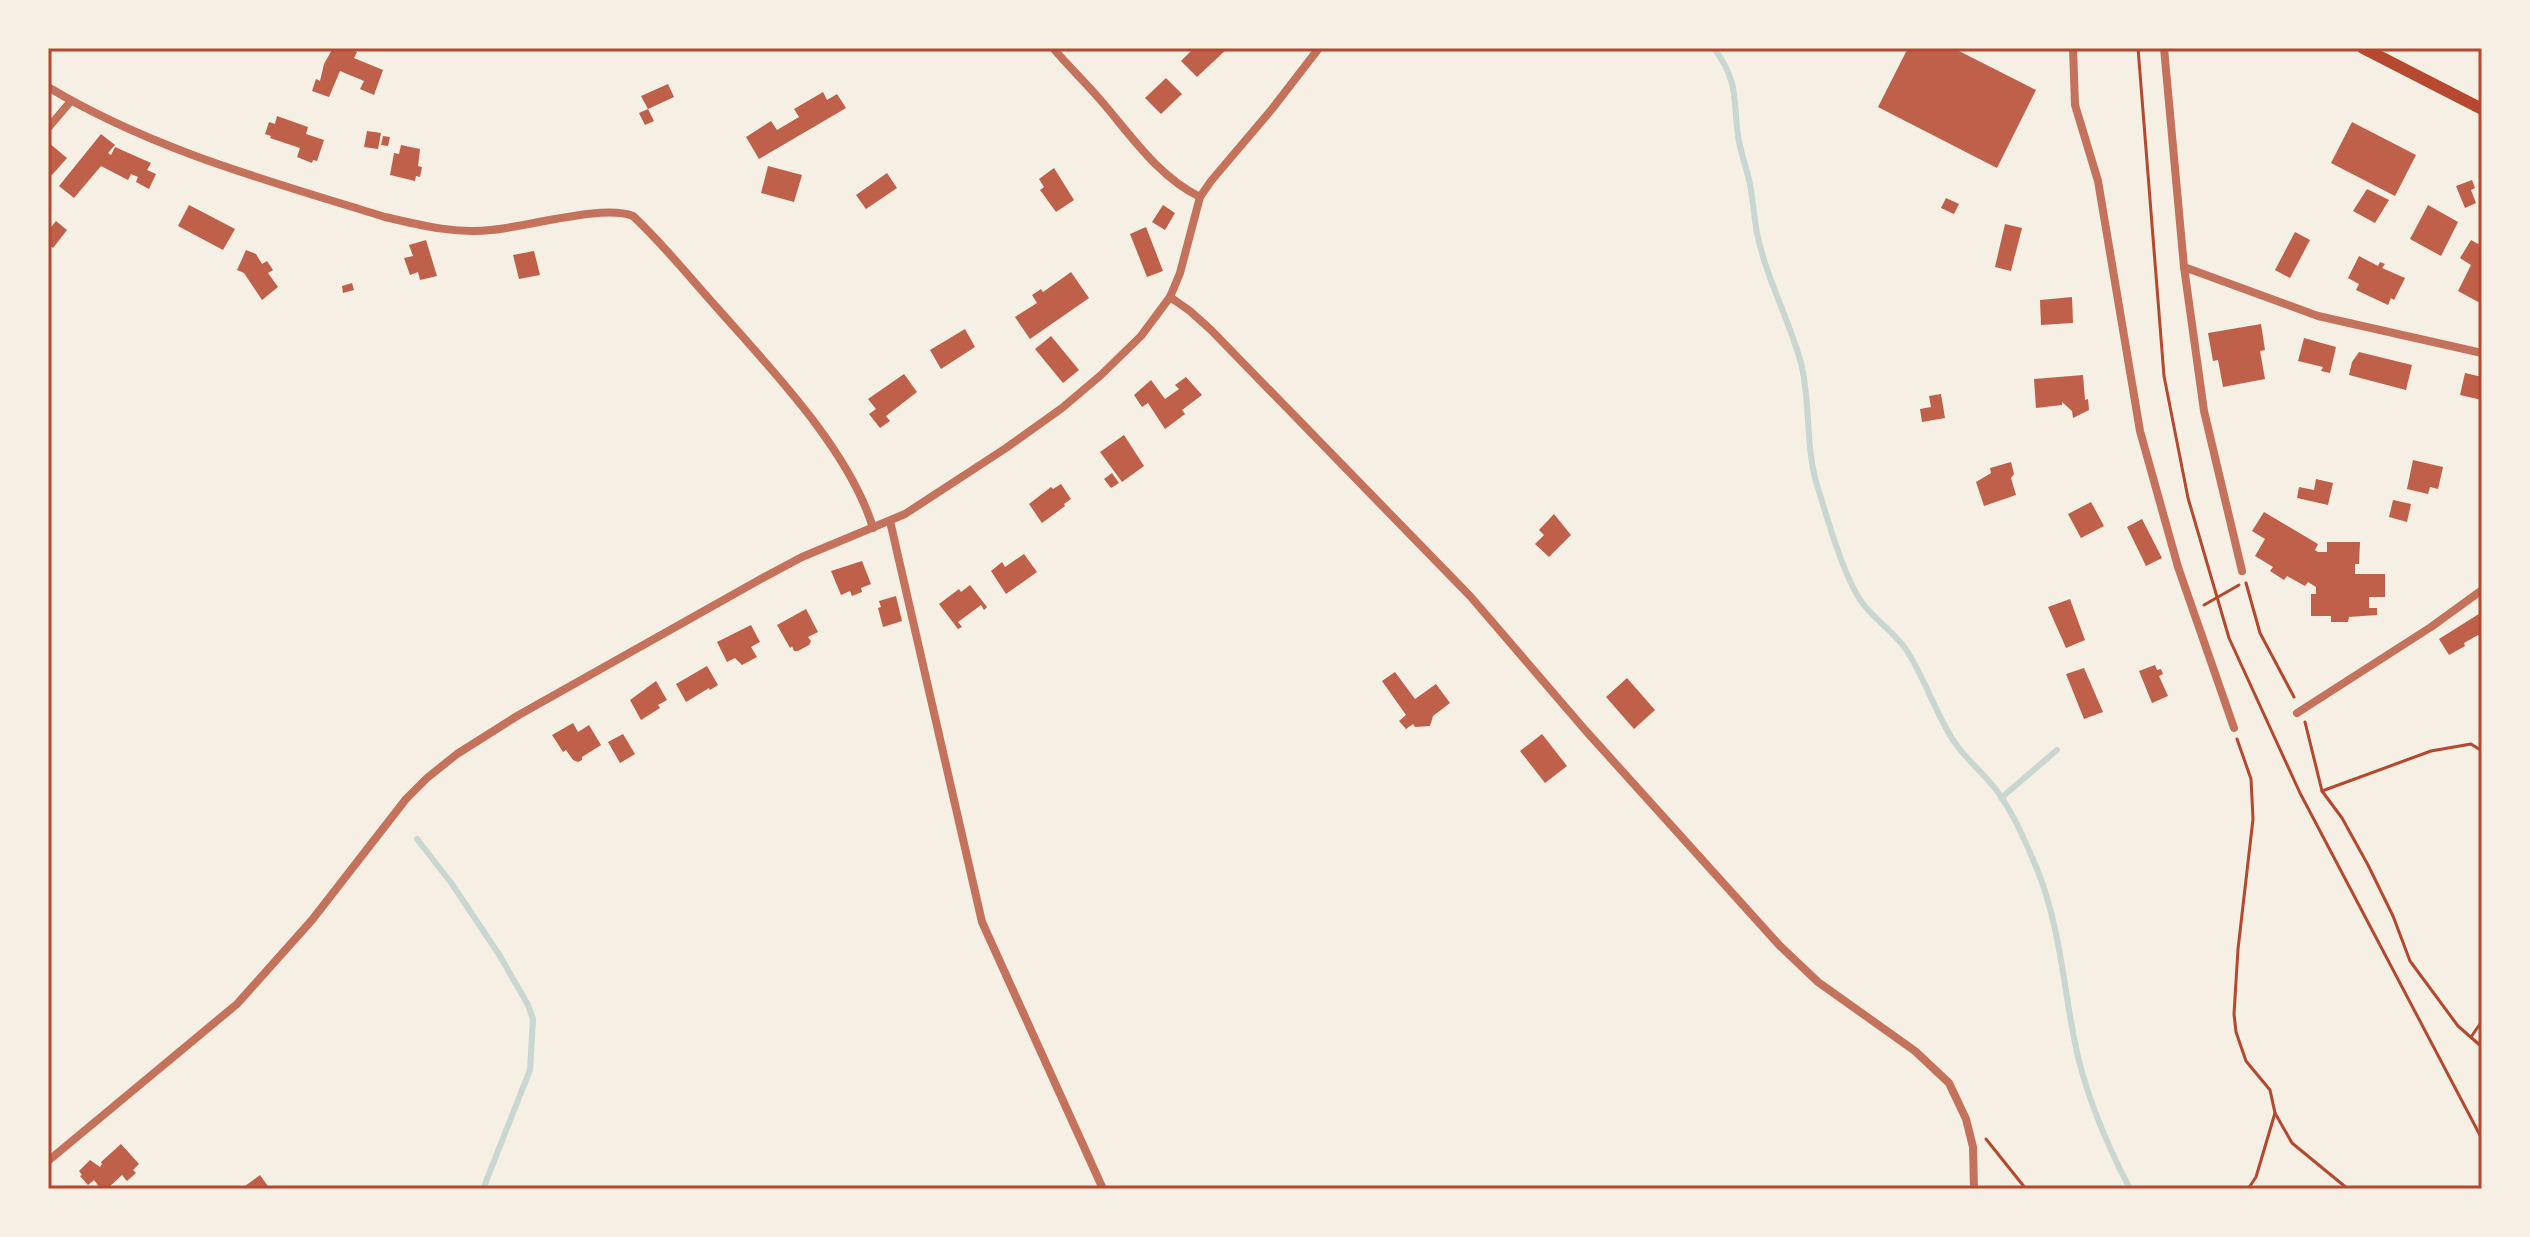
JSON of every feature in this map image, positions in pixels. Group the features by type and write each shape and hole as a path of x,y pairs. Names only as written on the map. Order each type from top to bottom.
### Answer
{"main road":[{"path":"2363,48 2482,109"}],"street":[{"path":"1053,48 1157,166 1187,191 1200,197"},
{"path":"48,1161 237,1004 312,920 396,810 427,778 457,754 517,716 802,557 890,521 937,495 1062,408 1141,336 1170,297 1180,273 1200,197 1319,48"},
{"path":"2073,48 2075,105 2098,181 2140,431 2178,567 2234,728"},
{"path":"2164,48 2184,267 2204,411 2242,571"},
{"path":"48,87 71,101 190,156 420,225 466,232 528,226 607,211 633,216 759,354 806,412 854,482 873,528"},
{"path":"48,128 71,101"},
{"path":"2184,267 2318,316 2482,353"},
{"path":"1170,297 1211,330 1425,546 1780,946 1818,982 1935,1067 1949,1083 1966,1119 1973,1147 1974,1189"},
{"path":"890,521 982,922 1103,1189"},
{"path":"2299,711 2431,627 2482,590"}],"path":[{"path":"2138,48 2164,376 2188,498 2229,638 2300,793 2482,1139"},
{"path":"2193,611 2245,581 2260,633 2299,711 2322,791 2342,818 2368,865 2393,916 2410,961 2458,1026 2482,1047"},
{"path":"2234,728 2251,779 2253,819 2238,949 2234,1014 2236,1032 2246,1061 2270,1090 2275,1113 2292,1143 2348,1189"},
{"path":"2322,791 2431,751 2471,744 2482,751"},
{"path":"2471,1037 2482,1021"},
{"path":"2248,1189 2256,1177 2275,1113"},
{"path":"1966,1119 1988,1140 2026,1189"}],"building":[{"path":"333,48 357,52 354,58 383,70 374,95 360,89 364,81 340,71 329,97 312,91 316,79 320,81 324,64"},
{"path":"1194,48 1228,48 1197,77 1181,61"},
{"path":"1908,48 1953,48 2036,90 1997,168 1878,107"},
{"path":"1166,78 1182,94 1161,114 1145,98"},
{"path":"668,84 674,97 648,109 641,96"},
{"path":"823,92 827,100 837,94 846,108 759,159 746,137 771,121 777,130 799,117 794,109"},
{"path":"648,109 654,121 645,125 639,113"},
{"path":"277,116 308,127 306,134 324,140 317,161 313,160 312,163 297,157 300,148 265,134 269,122 275,124"},
{"path":"2352,122 2416,155 2395,196 2331,163"},
{"path":"367,131 381,133 378,149 364,147"},
{"path":"101,134 115,145 108,153 111,155 115,147 151,163 147,170 156,174 149,189 136,182 138,177 131,174 128,180 101,166 74,198 59,186"},
{"path":"383,136 390,137 388,146 381,145"},
{"path":"49,143 67,158 52,175 48,171"},
{"path":"401,145 420,149 418,166 422,167 420,177 416,176 415,181 390,175 394,153 399,154"},
{"path":"768,166 802,175 794,202 761,193"},
{"path":"1054,168 1074,200 1056,212 1040,190 1044,187 1039,179"},
{"path":"887,173 897,188 866,209 856,195"},
{"path":"2472,180 2475,188 2471,190 2476,203 2465,208 2456,186"},
{"path":"2367,189 2389,200 2375,223 2353,211"},
{"path":"1946,198 1959,204 1954,214 1941,208"},
{"path":"189,205 235,229 223,250 178,226"},
{"path":"1163,205 1175,213 1165,230 1152,222"},
{"path":"2428,205 2458,222 2441,256 2410,239"},
{"path":"56,221 67,230 53,248 48,244 48,231"},
{"path":"2005,224 2022,228 2011,271 1995,267"},
{"path":"1146,227 1163,271 1147,277 1130,234"},
{"path":"2295,232 2310,240 2290,278 2275,270"},
{"path":"426,240 437,276 420,280 418,272 410,275 404,258 413,256 409,245"},
{"path":"2471,240 2482,246 2480,303 2458,291 2471,265 2460,258"},
{"path":"246,250 256,254 262,264 267,261 273,270 268,273 278,287 262,300 244,273 237,270"},
{"path":"534,251 540,275 519,279 513,255"},
{"path":"2359,256 2378,266 2380,262 2385,264 2382,268 2405,278 2394,300 2391,298 2388,305 2356,290 2359,284 2348,278"},
{"path":"1071,272 1089,298 1030,339 1015,317 1037,303 1032,295 1041,289 1043,292"},
{"path":"352,283 354,290 343,293 342,286"},
{"path":"2072,297 2073,323 2041,325 2040,300"},
{"path":"2261,324 2265,350 2260,351 2265,379 2223,387 2218,360 2213,361 2208,333"},
{"path":"965,329 975,347 941,369 930,350"},
{"path":"1051,336 1079,370 1063,383 1035,349"},
{"path":"2304,338 2336,347 2330,373 2321,371 2323,367 2298,361"},
{"path":"2359,352 2412,365 2406,390 2349,375 2352,362"},
{"path":"2465,373 2482,377 2482,400 2460,395"},
{"path":"904,374 917,392 886,416 890,421 880,428 869,414 876,409 868,399"},
{"path":"2083,375 2089,410 2073,418 2072,411 2062,402 2062,405 2036,408 2034,379"},
{"path":"1186,377 1202,395 1182,410 1185,414 1165,429 1148,403 1142,407 1134,395 1151,380 1165,399 1179,389 1175,385"},
{"path":"1941,394 1945,418 1922,422 1920,409 1931,407 1929,396"},
{"path":"1124,435 1144,466 1122,482 1100,452"},
{"path":"2413,460 2443,467 2438,489 2430,487 2428,494 2407,489"},
{"path":"2011,462 2016,495 1984,506 1976,482 1991,473 1990,468"},
{"path":"1112,473 1119,483 1111,488 1104,479"},
{"path":"2316,479 2333,483 2328,505 2297,498 2299,487 2314,490"},
{"path":"1061,484 1071,499 1042,523 1029,504 1051,487 1053,489"},
{"path":"2393,500 2411,504 2407,522 2389,517"},
{"path":"2091,502 2104,526 2081,538 2068,514"},
{"path":"2264,512 2318,544 2315,550 2318,552 2327,552 2327,542 2360,542 2359,564 2355,564 2355,574 2385,574 2385,597 2369,597 2369,608 2377,608 2377,615 2349,617 2348,622 2331,622 2331,616 2311,616 2311,594 2316,594 2316,587 2308,582 2305,586 2287,576 2284,580 2270,571 2273,567 2255,556 2265,539 2252,531"},
{"path":"1554,514 1571,535 1549,557 1535,544 1544,535 1539,530"},
{"path":"2142,519 2162,558 2146,566 2127,527"},
{"path":"1024,554 1037,572 1006,594 991,571 1002,562 1005,567"},
{"path":"862,561 871,584 852,596 850,591 841,595 831,571"},
{"path":"970,585 987,607 984,610 981,605 958,622 962,627 958,629 939,604"},
{"path":"896,596 902,621 883,627 879,601"},
{"path":"2070,599 2085,640 2066,648 2048,607"},
{"path":"806,609 818,632 808,637 811,641 809,645 794,651 777,625"},
{"path":"2482,612 2482,635 2464,643 2465,646 2449,655 2439,639"},
{"path":"751,625 760,642 751,647 757,657 742,665 735,658 727,662 717,642"},
{"path":"2155,665 2157,670 2161,669 2163,674 2159,676 2168,696 2152,703 2139,671"},
{"path":"707,666 718,685 686,702 676,684"},
{"path":"2084,668 2103,712 2084,719 2066,674"},
{"path":"1395,672 1415,699 1436,684 1450,703 1433,716 1430,726 1415,727 1413,724 1406,729 1399,721 1406,715 1382,681"},
{"path":"1627,678 1655,710 1634,729 1606,697"},
{"path":"656,681 667,700 641,720 630,700"},
{"path":"573,723 578,732 589,725 601,745 578,762 566,750 563,752 552,735"},
{"path":"623,734 635,754 620,763 608,742"},
{"path":"1542,734 1567,766 1545,783 1520,751"},
{"path":"121,1144 139,1164 133,1170 136,1173 127,1181 122,1175 107,1189 101,1189 94,1180 88,1185 79,1171 90,1160 100,1167 101,1162"},
{"path":"260,1175 270,1189 241,1189"}],"waterway":[{"path":"1714,48 1732,83 1739,142 1750,184 1757,233 1801,363 1813,470 1842,561 1861,601 1907,651 1953,740 1997,791 2024,839 2051,910 2083,1078 2104,1134 2130,1189"},
{"path":"2001,798 2057,750"},
{"path":"417,839 452,884 500,956 533,1019 530,1070 483,1189"}]}
